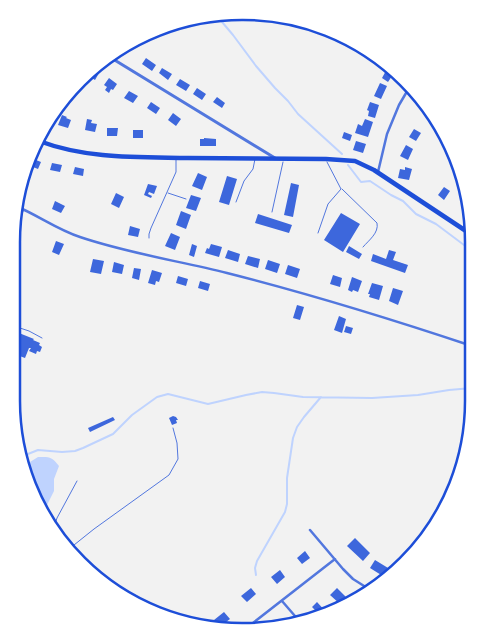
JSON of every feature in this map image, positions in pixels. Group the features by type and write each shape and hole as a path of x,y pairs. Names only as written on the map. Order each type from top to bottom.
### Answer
{"main road":[{"path":"43,143 98,156 284,158 355,162 378,172 463,229"}],"street":[{"path":"115,60 275,158"},
{"path":"378,172 390,128 407,92"},
{"path":"23,209 78,236 236,276 465,344"},
{"path":"310,530 353,579 365,587"},
{"path":"254,623 335,559"},
{"path":"282,602 295,616"}],"lane":[{"path":"150,238 151,228 176,172 176,158"},
{"path":"236,202 244,182 253,169 255,158"},
{"path":"272,212 284,158"},
{"path":"326,159 341,189 377,223 378,228 376,232 364,247"},
{"path":"318,233 328,204 341,189"},
{"path":"167,192 186,199"},
{"path":"20,328 42,338"},
{"path":"74,545 169,476 178,459 177,443 173,428"},
{"path":"56,522 77,481"}],"water":[{"path":"38,457 45,457 54,460 59,466 54,479 54,491 47,506 37,486 30,462"}],"building":[{"path":"146,58 156,65 152,71 142,64"},
{"path":"162,68 172,74 168,80 159,73"},
{"path":"385,72 391,77 388,82 382,78"},
{"path":"109,78 117,84 109,93 105,90 107,87 104,85"},
{"path":"180,79 190,85 186,91 176,85"},
{"path":"380,83 387,86 381,99 374,96"},
{"path":"197,88 206,94 202,100 193,94"},
{"path":"129,91 138,96 133,103 124,98"},
{"path":"217,97 225,103 222,108 213,102"},
{"path":"151,102 160,108 156,114 147,108"},
{"path":"370,102 379,105 375,118 368,116 369,111 367,110"},
{"path":"173,113 181,119 176,126 168,120"},
{"path":"62,115 71,120 68,128 58,125"},
{"path":"87,119 92,120 91,123 97,124 95,132 85,130"},
{"path":"365,119 373,122 368,137 355,133 358,124 362,126"},
{"path":"107,128 118,128 117,136 107,136"},
{"path":"414,129 421,133 416,141 409,137"},
{"path":"133,130 143,130 143,138 133,138"},
{"path":"344,132 352,135 350,141 342,138"},
{"path":"200,139 216,139 216,146 200,146"},
{"path":"356,141 366,144 363,153 353,150"},
{"path":"406,145 413,149 408,160 400,156"},
{"path":"36,160 41,162 38,169 33,167"},
{"path":"52,163 62,165 60,172 50,170"},
{"path":"75,167 84,169 83,176 73,174"},
{"path":"405,167 412,169 409,180 398,178 400,169 405,170"},
{"path":"198,173 207,177 202,190 192,186"},
{"path":"227,176 237,179 229,205 219,202"},
{"path":"291,183 299,185 293,217 284,215"},
{"path":"148,184 157,186 154,194 149,192 148,194 152,196 151,198 144,195"},
{"path":"444,187 450,191 444,200 438,195"},
{"path":"116,193 124,197 119,208 111,204"},
{"path":"191,195 201,198 196,211 186,208"},
{"path":"55,201 65,206 61,213 52,209"},
{"path":"181,211 191,215 186,229 176,225"},
{"path":"341,213 360,224 343,252 324,240"},
{"path":"258,214 292,225 289,233 255,223"},
{"path":"130,226 140,229 138,237 128,235"},
{"path":"171,233 180,237 175,250 165,246"},
{"path":"56,241 64,244 59,255 52,252"},
{"path":"192,244 197,246 194,257 189,255"},
{"path":"211,244 222,247 219,257 205,253"},
{"path":"349,246 362,254 359,259 346,252"},
{"path":"228,250 240,254 238,262 225,258"},
{"path":"389,250 396,252 393,260 408,265 405,273 371,261 373,254 386,259"},
{"path":"248,256 260,259 258,268 245,264"},
{"path":"93,259 104,261 101,274 90,272"},
{"path":"268,260 280,264 277,273 265,269"},
{"path":"114,262 124,265 122,274 112,272"},
{"path":"288,265 300,269 297,278 285,274"},
{"path":"134,268 141,269 139,280 132,278"},
{"path":"152,270 162,273 159,282 156,281 155,285 148,283"},
{"path":"333,275 342,278 340,287 330,284"},
{"path":"178,276 188,279 186,286 176,283"},
{"path":"352,277 362,281 358,292 348,290"},
{"path":"200,281 210,284 208,291 198,288"},
{"path":"372,283 383,286 379,300 369,297 370,294 368,294"},
{"path":"393,288 403,291 398,305 389,301"},
{"path":"297,305 304,307 300,320 293,318"},
{"path":"339,316 346,319 342,333 334,330"},
{"path":"346,326 353,328 351,334 344,332"},
{"path":"20,333 34,339 42,347 40,352 37,351 36,354 29,351 31,348 29,348 25,358 20,356"},
{"path":"173,416 178,420 176,420 177,423 172,425 169,418"},
{"path":"113,417 115,420 90,432 88,428"},
{"path":"355,538 370,553 363,561 347,546"},
{"path":"305,551 310,558 302,564 297,558"},
{"path":"375,560 389,568 381,575 370,568"},
{"path":"280,570 285,577 277,584 271,577"},
{"path":"251,588 256,594 247,602 241,596"},
{"path":"337,588 346,597 337,602 330,595"},
{"path":"317,602 322,608 315,610 312,607"},
{"path":"224,612 230,619 225,623 214,620"}],"waterway":[{"path":"221,21 256,66 298,114 342,154"},
{"path":"348,165 361,182 370,181 403,201 416,214 436,224 465,246"},
{"path":"27,455 38,450 62,452 83,448 113,434 132,415 157,397 168,394 208,404 262,392 303,397 372,398 418,395 465,389"},
{"path":"256,575 257,561 285,512 287,504 287,478 293,438 297,427 321,397"}]}
